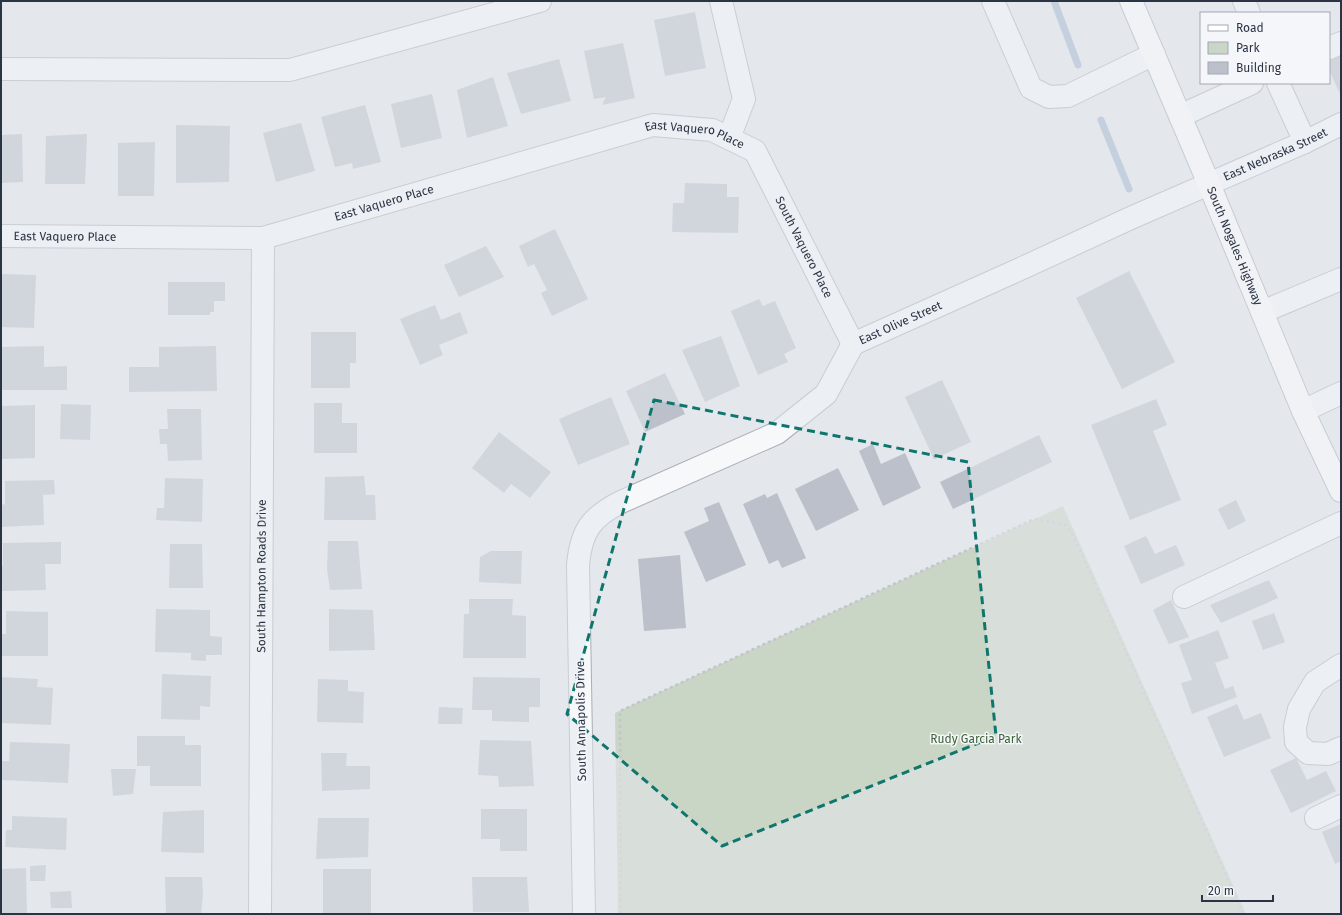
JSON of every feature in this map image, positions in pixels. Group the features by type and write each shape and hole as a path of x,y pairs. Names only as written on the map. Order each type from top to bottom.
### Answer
{"main road":[{"name":"South Nogales Highway","path":"1131,1 1303,411 1339,483"}],"street":[{"path":"1,69 290,70 540,1"},
{"path":"721,1 744,99 729,138"},
{"path":"993,1 1031,88 1049,97 1068,96 1154,54"},
{"path":"1244,1 1249,12"},
{"path":"1330,48 1341,42"},
{"path":"1180,116 1250,84"},
{"path":"1278,84 1304,142"},
{"name":"East Nebraska Street","path":"1209,184 1341,124"},
{"name":"East Vaquero Place","path":"1,236 263,238 653,125 712,130 755,151"},
{"name":"South Vaquero Place","path":"755,151 853,344"},
{"name":"East Olive Street","path":"587,529 605,510 777,433 826,394 853,344 1134,216 1209,184"},
{"name":"South Hampton Roads Drive","path":"260,914 263,238"},
{"path":"1262,312 1341,279"},
{"path":"1303,411 1341,394"},
{"path":"1184,597 1341,523"},
{"name":"South Annapolis Drive","path":"584,914 578,565 579,551 587,529"},
{"path":"1341,665 1315,682 1298,709 1295,727 1296,742 1308,753 1328,754 1341,748"},
{"path":"1316,818 1341,806"}],"path":[{"path":"621,914 620,711 1034,519 1066,525 1073,535 1243,914"}],"highlighted area":[{"path":"654,400 968,462 996,736 722,846 567,714"}],"green space":[{"name":"Rudy Garcia Park","path":"1063,506 1246,914 618,914 615,713"}],"building":[{"path":"695,12 706,68 665,76 654,20"},
{"path":"623,43 635,98 602,105 606,97 594,99 584,51"},
{"path":"1341,54 1341,96 1330,72 1330,60"},
{"path":"559,59 571,101 521,114 507,73"},
{"path":"493,77 508,126 467,138 457,90"},
{"path":"432,94 442,138 401,148 391,104"},
{"path":"365,105 381,162 353,169 352,163 335,167 321,117"},
{"path":"301,123 315,171 276,182 263,133"},
{"path":"176,125 230,126 229,182 176,183"},
{"path":"22,134 23,182 1,183 1,135"},
{"path":"87,134 85,184 45,184 46,136"},
{"path":"155,142 154,196 118,196 118,143"},
{"path":"685,183 727,184 727,197 739,197 738,233 672,232 673,203 684,203"},
{"path":"555,229 588,299 552,316 541,293 547,290 534,264 528,267 519,246"},
{"path":"486,246 504,277 459,297 444,265"},
{"path":"1129,271 1175,362 1122,389 1076,298"},
{"path":"1,274 36,275 34,328 1,327"},
{"path":"168,282 225,282 225,301 214,301 214,312 210,312 210,315 168,315"},
{"path":"759,299 763,306 775,301 796,348 784,354 788,362 758,375 731,311"},
{"path":"435,305 441,320 460,312 468,333 439,345 443,355 420,365 400,319"},
{"path":"311,332 356,332 356,363 350,363 350,388 311,388"},
{"path":"721,336 740,386 705,402 682,350"},
{"path":"44,346 44,367 67,366 67,390 1,390 1,347"},
{"path":"216,346 217,391 129,392 129,367 159,367 159,347"},
{"path":"665,373 685,414 645,432 626,391"},
{"path":"942,380 971,442 934,459 905,397"},
{"path":"611,397 630,444 578,465 559,419"},
{"path":"1156,399 1167,425 1153,431 1181,500 1130,520 1091,425"},
{"path":"314,403 342,403 342,423 357,423 357,453 314,453"},
{"path":"61,404 91,405 90,440 60,439"},
{"path":"35,405 35,458 1,459 1,406"},
{"path":"167,409 201,409 202,460 168,461 167,444 160,444 159,429 168,429"},
{"path":"499,432 551,472 530,498 511,484 504,493 472,468"},
{"path":"1039,435 1052,462 953,509 940,482"},
{"path":"873,444 881,464 905,453 921,488 883,506 859,451"},
{"path":"838,468 859,510 816,531 795,489"},
{"path":"364,476 366,495 375,495 376,520 324,520 325,477"},
{"path":"165,478 203,479 202,522 156,520 157,508 164,508"},
{"path":"54,480 55,494 43,495 44,525 1,527 1,505 5,504 5,481"},
{"path":"777,493 806,558 782,568 778,560 769,564 743,504 765,494 767,498"},
{"path":"1236,500 1246,521 1228,530 1218,509"},
{"path":"719,502 746,565 706,582 684,532 709,521 704,508"},
{"path":"1146,536 1155,554 1176,545 1185,565 1141,584 1124,546"},
{"path":"328,541 358,541 362,589 330,590 327,569"},
{"path":"61,542 61,564 45,564 46,590 1,591 3,543"},
{"path":"170,544 202,544 203,588 169,588"},
{"path":"491,551 522,551 521,584 479,582 480,557"},
{"path":"680,555 686,628 644,631 638,559"},
{"path":"1269,580 1278,598 1221,623 1210,605"},
{"path":"469,599 513,599 512,615 526,616 526,658 463,658 464,614 469,614"},
{"path":"1171,600 1189,637 1169,644 1153,610"},
{"path":"156,609 210,610 210,636 222,637 222,655 206,655 206,661 191,660 191,653 155,652"},
{"path":"329,609 373,610 375,650 329,651"},
{"path":"6,611 48,612 48,656 1,656 1,634 6,634"},
{"path":"1274,613 1285,642 1263,650 1252,621"},
{"path":"1218,630 1229,658 1215,663 1225,689 1233,686 1237,697 1192,714 1181,683 1192,680 1179,645"},
{"path":"162,674 211,676 210,707 200,706 200,720 161,719"},
{"path":"1,677 38,679 37,687 53,688 51,725 1,723"},
{"path":"473,677 540,678 540,707 529,707 529,722 492,721 492,710 472,710"},
{"path":"318,679 348,680 348,691 364,692 363,723 317,722"},
{"path":"1237,704 1244,720 1261,713 1271,738 1224,757 1207,717"},
{"path":"439,707 463,708 462,724 438,724"},
{"path":"137,736 185,736 185,745 201,745 201,786 150,786 150,766 137,766"},
{"path":"480,740 531,741 534,786 499,787 498,776 478,775"},
{"path":"10,742 70,744 68,783 1,780 1,761 9,761"},
{"path":"321,753 347,753 346,766 370,766 370,789 322,791"},
{"path":"1296,758 1307,780 1326,771 1336,791 1291,813 1270,770"},
{"path":"111,769 136,769 133,794 113,796"},
{"path":"481,809 527,809 527,851 500,851 500,839 481,839"},
{"path":"204,810 204,853 161,852 163,812"},
{"path":"12,816 67,818 66,850 5,847 6,830 12,830"},
{"path":"318,818 369,818 368,857 316,859"},
{"path":"1341,824 1341,861 1335,864 1322,832"},
{"path":"46,865 45,881 30,881 30,866"},
{"path":"26,868 27,914 1,914 1,869"},
{"path":"323,869 371,869 371,914 323,914"},
{"path":"165,877 202,877 203,895 201,914 166,914"},
{"path":"472,877 527,877 529,912 473,912"},
{"path":"71,891 72,908 51,908 50,892"}],"waterway":[{"path":"1054,1 1078,65"},
{"path":"1101,120 1129,189"}]}
